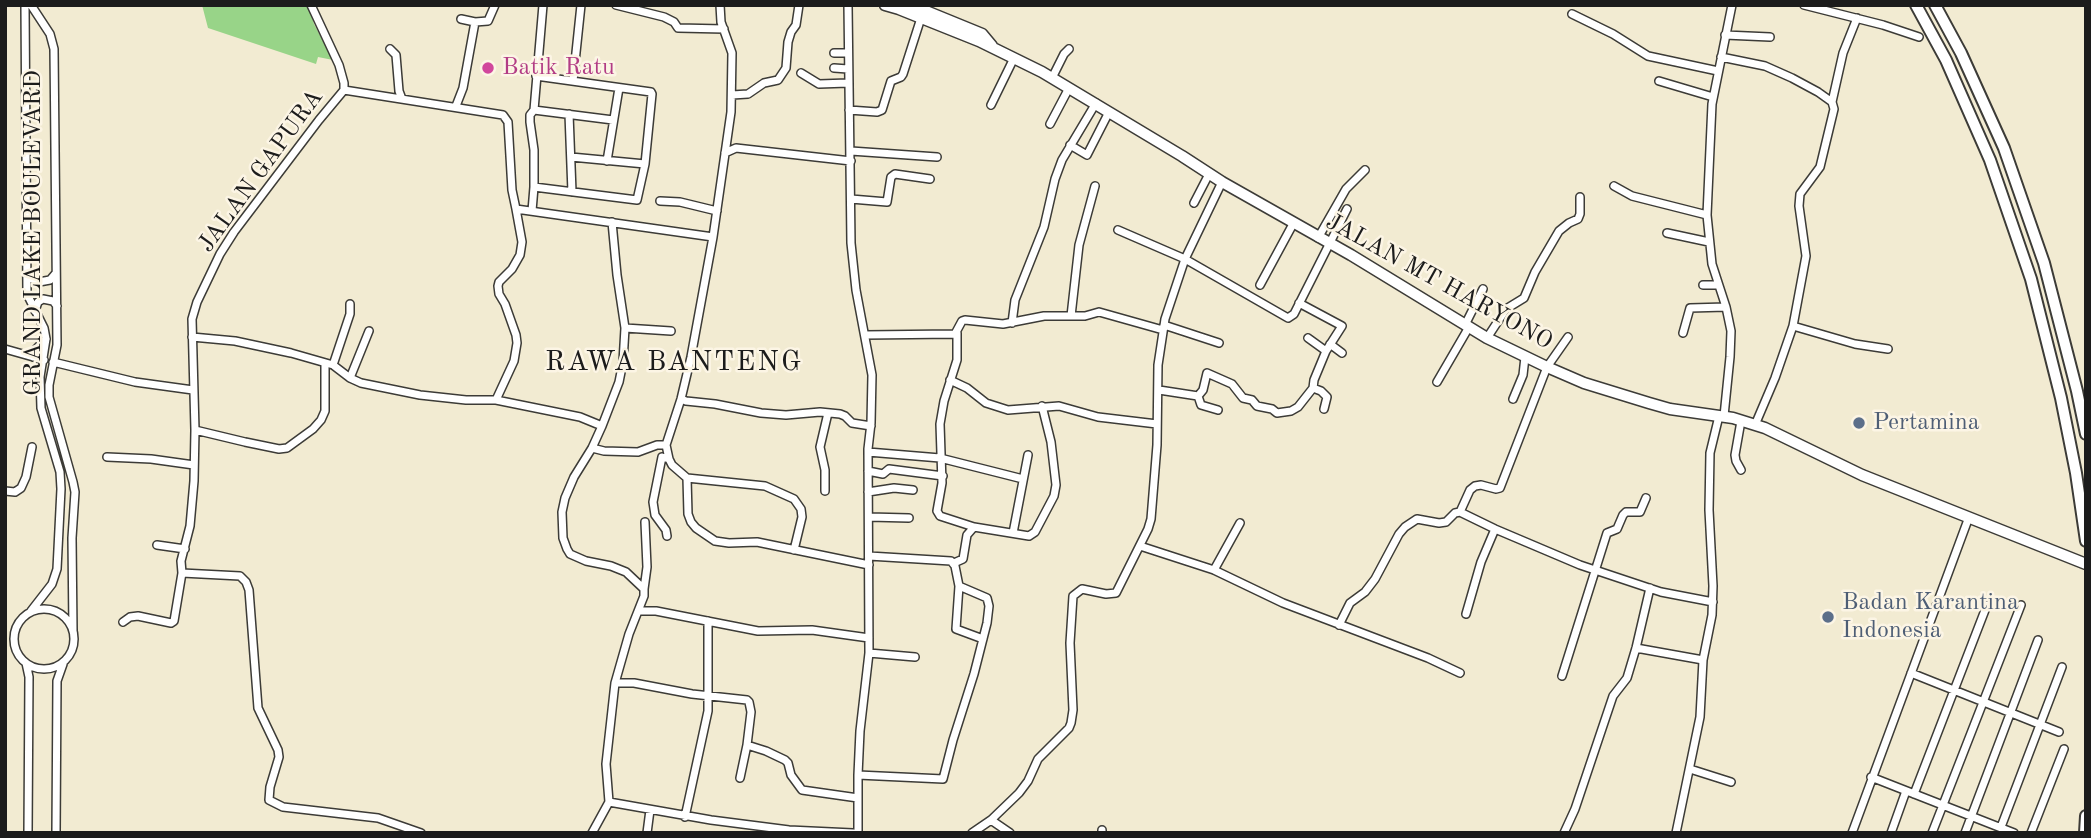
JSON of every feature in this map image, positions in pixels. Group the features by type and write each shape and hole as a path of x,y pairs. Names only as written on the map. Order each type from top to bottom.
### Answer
{"highway":[{"path":"1916,5 1946,60 1990,160 2031,279 2061,398 2085,535"},
{"path":"1935,5 1961,53 2004,148 2044,263 2086,434"},
{"path":"2085,833 2086,817"}],"main road":[{"name":"JALAN MT HARYONO","path":"885,5 995,49 1052,78 1487,338 1547,368 1591,386 1649,404 1721,416 1755,425 1862,475 2086,565"},
{"name":"JALAN MT HARYONO","path":"911,5 982,34 995,49"}],"street":[{"name":"GRAND LAKE BOULEVARD","path":"25,5 27,294 44,328 46,339 40,377 41,408 60,472 57,569 52,584 31,611"},
{"name":"GRAND LAKE BOULEVARD","path":"31,5 50,34 54,48 57,345 49,386 75,492 72,538 73,631"},
{"name":"JALAN GAPURA","path":"123,622 138,616 171,623 174,621 182,573 181,561 190,526 195,430 192,319 197,302 220,254 344,90 339,65 311,5"},
{"path":"461,19 488,21 495,5"},
{"path":"532,211 534,150 530,115 534,110 543,5"},
{"path":"573,81 581,5"},
{"path":"616,5 664,17 674,22 678,28 724,29"},
{"path":"667,536 653,509 666,445 681,398 693,345 713,237 731,112 733,53 719,13 720,5"},
{"path":"732,95 748,94 764,83 778,80 786,68 788,42 796,25 799,5"},
{"path":"609,802 744,829 856,833 861,715 869,653 868,452 871,370 854,276 848,5"},
{"path":"1676,833 1700,717 1703,660 1713,602 1710,453 1721,416 1731,341 1726,307 1712,264 1707,215 1713,97 1732,5"},
{"path":"1804,5 1919,37"},
{"path":"1572,13 1648,56 1718,71"},
{"path":"849,110 882,110 891,81 901,78 903,74 921,18"},
{"path":"1755,425 1793,326 1806,256 1799,202 1801,191 1820,167 1833,115 1832,102 1843,53 1857,19"},
{"path":"456,106 467,74 475,22"},
{"path":"1725,35 1770,37"},
{"path":"390,49 396,55 402,99"},
{"path":"1052,78 1069,49"},
{"path":"834,52 848,53"},
{"path":"1721,57 1765,66 1804,84 1832,102"},
{"path":"991,105 1014,58"},
{"path":"834,68 848,68"},
{"path":"801,73 819,84 848,83"},
{"path":"534,187 637,200 645,164 652,93 536,76"},
{"path":"1659,81 1713,97"},
{"path":"607,161 619,88"},
{"path":"1051,124 1069,88"},
{"path":"344,90 500,114 508,122 509,164 522,242 517,261 499,282 498,290 517,343 514,361 496,400"},
{"path":"1012,323 1016,295 1044,227 1055,179 1070,145 1096,103"},
{"path":"534,110 612,120"},
{"path":"1070,145 1087,155 1109,112"},
{"path":"569,114 572,192"},
{"path":"725,153 736,148 851,161"},
{"path":"851,151 937,158"},
{"path":"571,158 645,164"},
{"path":"1318,238 1346,188 1365,170"},
{"path":"851,199 887,202 891,177 895,174 930,179"},
{"path":"1194,203 1209,174"},
{"path":"972,833 991,820 1023,789 1038,760 1065,733 1071,723 1073,710 1070,643 1073,596 1082,589 1115,593 1151,519 1159,390 1158,365 1163,328 1185,259 1222,182"},
{"path":"1071,316 1079,245 1095,186"},
{"path":"1614,186 1632,196 1707,215"},
{"path":"1487,338 1506,309 1524,298 1535,272 1559,231 1579,218 1580,197"},
{"path":"660,201 680,202 717,211"},
{"path":"516,209 713,237"},
{"path":"1118,230 1185,259 1285,317 1294,314 1347,209"},
{"path":"612,222 625,328 623,362 619,382 602,426 565,498 562,512 563,538 570,554 626,572 644,589"},
{"path":"1260,285 1293,224"},
{"path":"1667,233 1709,242"},
{"path":"27,272 30,278 39,282 50,280 56,273"},
{"path":"1703,285 1718,285"},
{"path":"1437,382 1483,289"},
{"path":"35,312 38,302 43,299 52,301 57,306"},
{"path":"1198,396 1203,390 1207,373 1232,384 1242,398 1252,400 1257,406 1282,413 1298,407 1313,388 1328,347 1342,326 1299,303"},
{"path":"195,430 287,449 313,429 325,411 329,364 350,314 350,304"},
{"path":"1683,333 1690,308 1726,307"},
{"path":"1042,406 1051,442 1055,490 1035,532 1029,536 974,527 937,514 943,476 940,458 942,411 957,360 957,334 962,321 997,324 1044,316 1085,316 1101,313 1219,343"},
{"path":"1793,326 1833,339 1888,349"},
{"path":"625,328 671,331"},
{"path":"350,378 369,331"},
{"path":"865,335 957,334"},
{"path":"192,337 261,346 329,364 361,383 420,395 496,400 580,418 602,426"},
{"path":"1460,512 1470,490 1475,486 1500,488 1547,368 1568,337"},
{"path":"1308,338 1342,353"},
{"path":"33,357 36,349 46,339"},
{"path":"5,349 44,360"},
{"path":"1513,399 1523,375 1525,357"},
{"path":"54,362 135,382 193,390"},
{"path":"950,380 967,388 986,403 1008,410 1059,406 1098,418 1157,424"},
{"path":"1313,388 1327,397 1324,409"},
{"path":"1159,390 1198,396"},
{"path":"1198,396 1201,405 1218,410"},
{"path":"681,398 761,413 828,413 845,416 852,424 871,426"},
{"path":"825,491 825,470 820,447 828,413"},
{"path":"1741,421 1735,455 1741,470"},
{"path":"592,448 621,453 666,445"},
{"path":"5,491 15,492 21,488 32,447"},
{"path":"642,451 665,458 687,478 769,487 794,499 801,509 802,517 794,550"},
{"path":"868,452 940,458 1023,479"},
{"path":"1013,533 1028,455"},
{"path":"107,457 194,465"},
{"path":"868,471 883,474 889,469 943,476"},
{"path":"687,478 688,514 696,528 715,541 757,542 869,565"},
{"path":"868,492 894,488 913,490"},
{"path":"1562,677 1607,533 1617,529 1626,512 1640,512 1646,498"},
{"path":"1339,625 1350,603 1365,592 1375,579 1405,527 1417,519 1434,523 1446,522 1460,512 1595,570 1676,596 1713,602"},
{"path":"869,517 909,518"},
{"path":"1852,833 1969,517"},
{"path":"592,833 609,802 606,764 615,683 644,596 648,567 645,522"},
{"path":"1214,570 1240,523"},
{"path":"869,556 941,559 954,563 963,559 967,535 974,527"},
{"path":"1466,614 1481,562 1495,529"},
{"path":"157,545 185,549"},
{"path":"1140,546 1214,570 1283,603 1428,658 1460,673"},
{"path":"954,563 959,586 956,629 983,639"},
{"path":"182,573 240,576 246,582 249,590 258,708 279,757 269,800 283,807 378,818 421,833"},
{"path":"858,775 943,779 987,623 988,600 959,586"},
{"path":"1564,833 1578,802 1613,696 1627,678 1650,588"},
{"path":"1891,833 1954,690 1987,605"},
{"path":"1932,833 2021,605"},
{"path":"56,833 57,681 59,671 71,652 73,631 61,614 41,609 31,611 12,627 15,646 26,663 46,669 65,660"},
{"path":"639,611 656,611 758,631 812,630 869,638"},
{"path":"685,817 708,711 708,621"},
{"path":"1965,833 2038,640"},
{"path":"6,646 15,646"},
{"path":"1636,649 1703,660"},
{"path":"869,653 915,657"},
{"path":"26,663 30,677 29,833"},
{"path":"2001,827 2062,667"},
{"path":"1911,673 2059,732"},
{"path":"615,683 634,683 749,702 751,712 747,746 740,778"},
{"path":"747,746 766,751 789,763 791,775 802,790 858,798"},
{"path":"2031,833 2064,749"},
{"path":"1690,769 1731,782"},
{"path":"1871,777 2014,833"},
{"path":"647,833 650,810"},
{"path":"991,820 1010,833"}],"green space":[{"path":"202,5 309,5 314,24 333,60 318,57 316,64 208,28"}],"place":[{"name":"Batik Ratu","path":"488,68"},
{"name":"Pertamina","path":"1859,423"},
{"name":"Badan Karantina Indonesia","path":"1828,617"}],"district":[{"name":"RAWA BANTENG","path":"674,363"}]}
